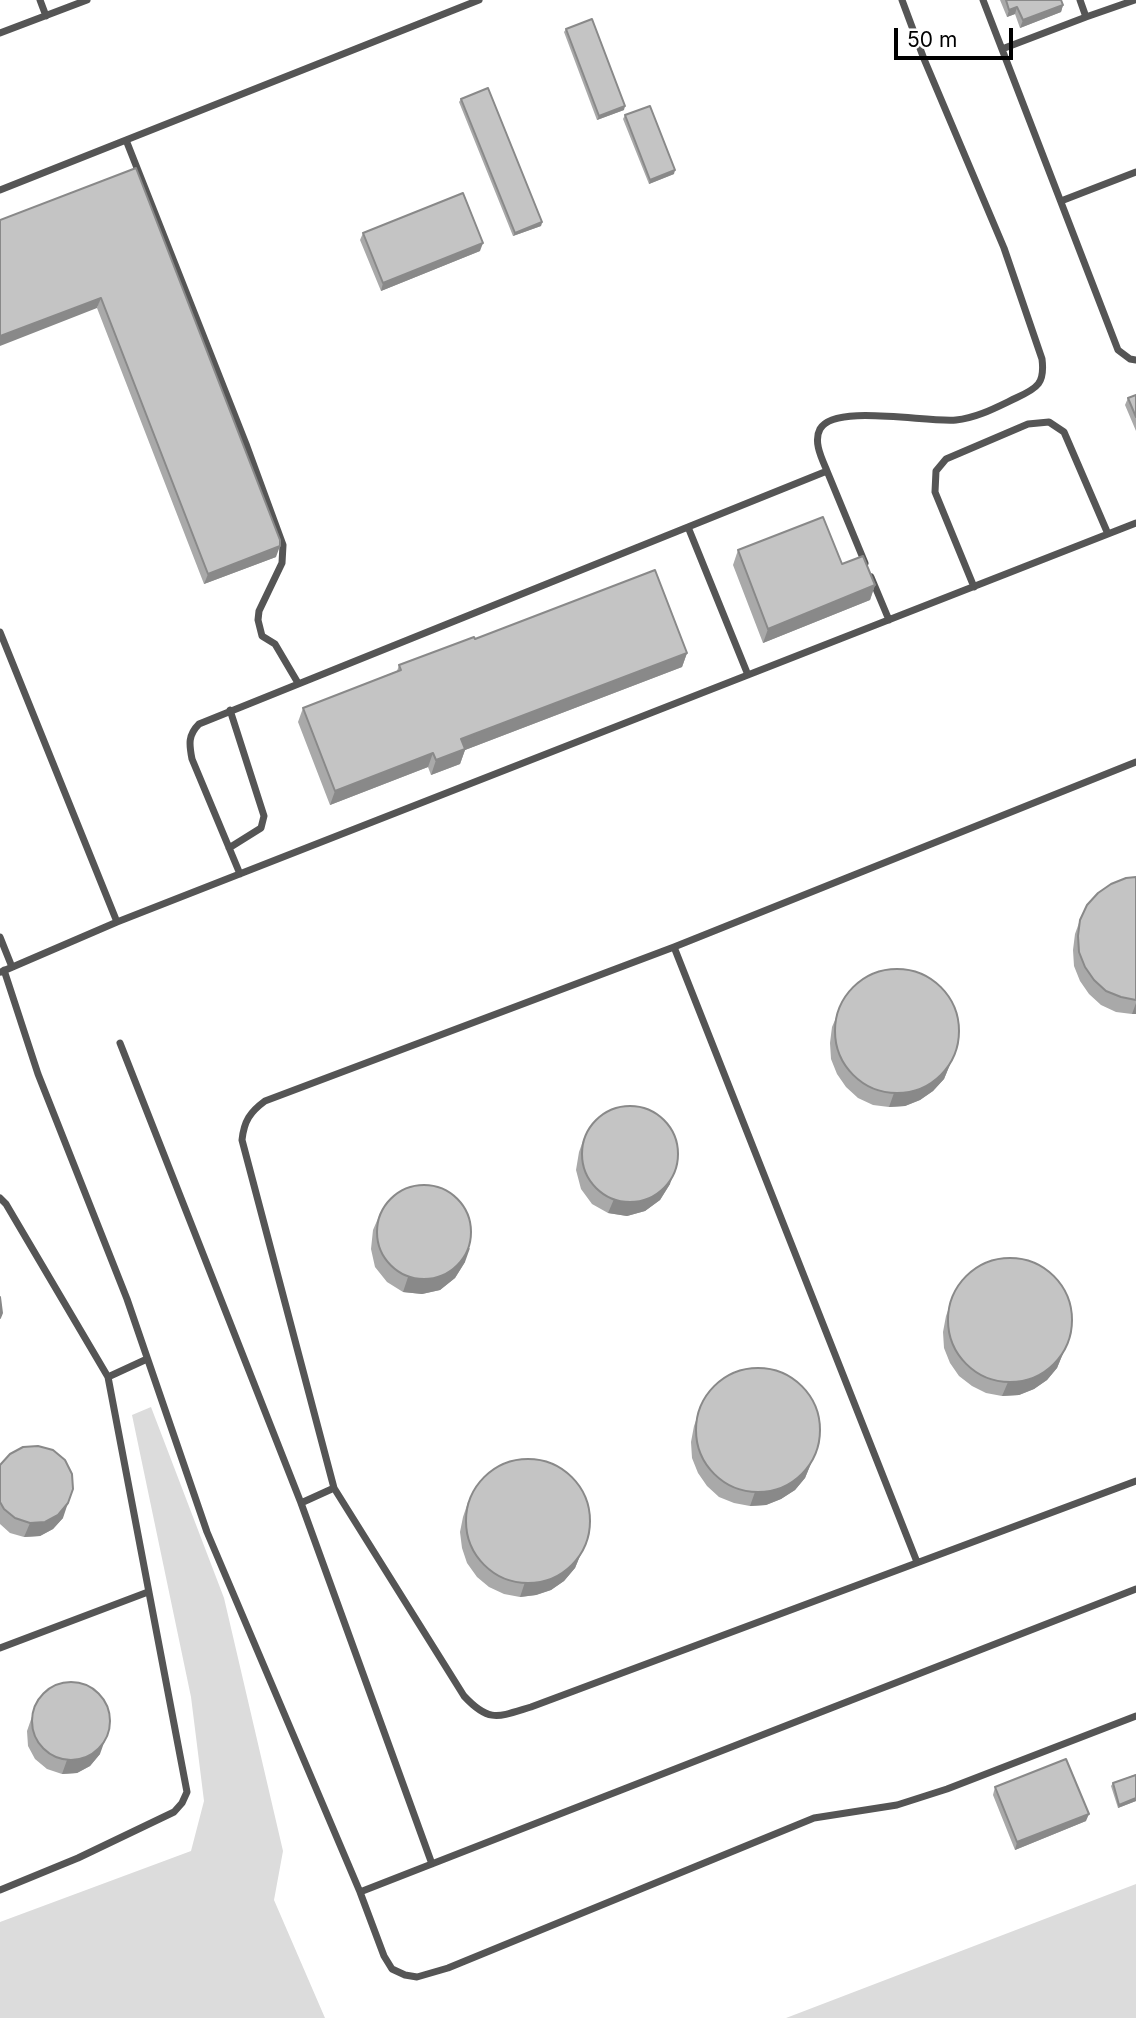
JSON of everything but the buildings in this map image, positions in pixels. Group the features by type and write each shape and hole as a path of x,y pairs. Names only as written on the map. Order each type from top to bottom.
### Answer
{"lane":[{"path":"40,0 46,16"},
{"path":"0,33 88,0"},
{"path":"0,190 480,0"},
{"path":"889,620 827,471 818,440 819,430 836,418 856,415 956,420 978,415 1030,392 1040,385 1044,373 1042,359 1004,248 902,0"},
{"path":"983,0 1118,350 1136,360"},
{"path":"1080,0 1086,17"},
{"path":"1002,50 1135,0"},
{"path":"126,140 283,545 282,563 262,601 258,620 262,636 275,645 298,684"},
{"path":"1060,201 1136,172"},
{"path":"974,587 935,492 936,471 946,459 1028,424 1049,422 1064,432 1108,534"},
{"path":"240,874 192,759 189,743 191,732 199,724 827,471"},
{"path":"1136,523 117,922 2,971 127,1298 207,1532 360,1892 384,1956 392,1969 417,1977 448,1968 814,1818 897,1805 947,1789 1136,1717"},
{"path":"688,527 748,675"},
{"path":"0,632 117,922"},
{"path":"229,848 261,828 264,816 230,710"},
{"path":"1136,762 674,947 265,1101 252,1111 244,1125 242,1140 334,1488 464,1696 478,1711 488,1716 500,1717 531,1707 1136,1481"},
{"path":"0,937 12,967"},
{"path":"674,947 918,1562"},
{"path":"120,1043 301,1503 432,1864"},
{"path":"0,1198 108,1377 187,1792 174,1812 78,1858 0,1889"},
{"path":"108,1377 148,1359"},
{"path":"301,1503 334,1488"},
{"path":"360,1892 1136,1589"},
{"path":"0,1648 148,1592"}],"shaded area":[{"path":"151,1407 224,1598 283,1851 274,1900 325,2018 0,2018 0,1922 191,1851 204,1801 191,1697 132,1415"},
{"path":"1136,1884 1136,2018 786,2018"}]}
